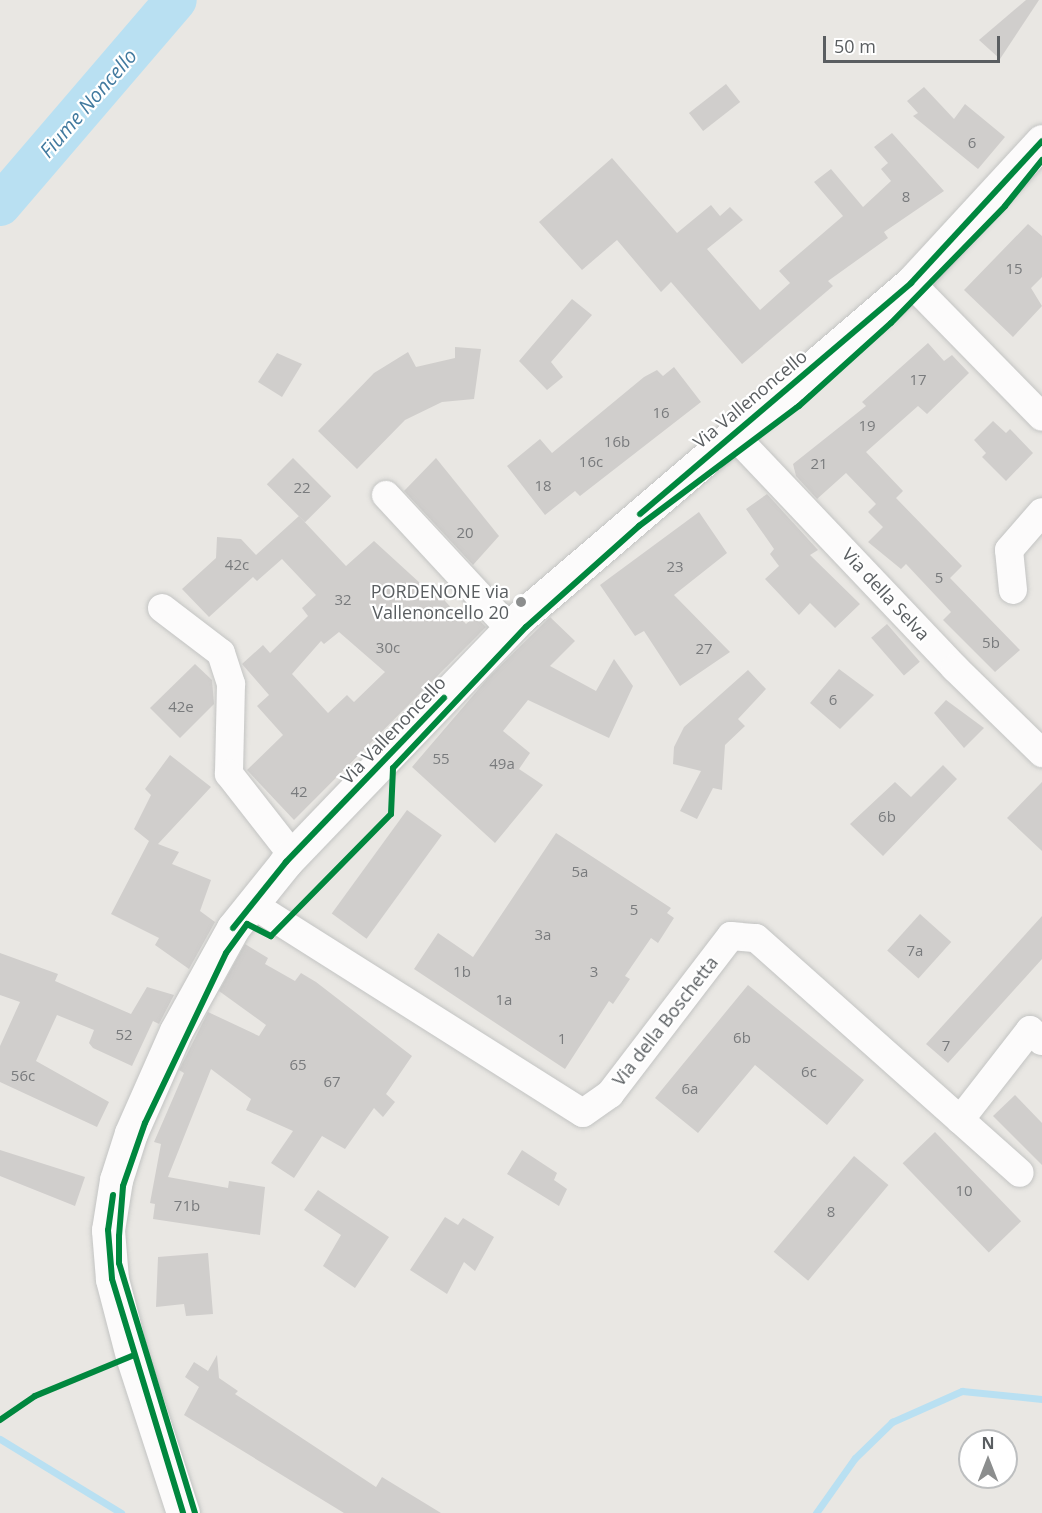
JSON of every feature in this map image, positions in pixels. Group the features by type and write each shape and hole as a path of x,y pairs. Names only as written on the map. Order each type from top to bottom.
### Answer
{"street":[{"name":"Via Vallenoncello","path":"183,1513 132,1356 112,1279 108,1230 116,1180 131,1134 176,1031 233,928 292,855 510,629 732,433 912,283 1042,141"},
{"path":"912,283 1042,417"},
{"name":"Via della Selva","path":"732,433 955,668 1042,753"},
{"path":"386,495 510,629"},
{"path":"1013,590 1009,550 1042,512"},
{"path":"162,608 221,653 231,684 229,774 292,855"},
{"name":"Via della Boschetta","path":"252,904 583,1113 610,1094 731,936 756,938 1020,1173"},
{"path":"960,1120 1030,1030 1042,1041"}],"building":[{"path":"1026,0 1039,0 1000,59 979,40"},
{"path":"726,84 740,102 703,131 689,113"},
{"path":"924,87 954,119 965,104 1005,137 978,169 913,116 918,113 907,101"},
{"path":"892,133 944,191 884,232 888,238 828,281 833,286 742,364 671,282 661,292 617,240 582,270 539,222 612,158 677,233 711,205 720,216 730,207 743,220 707,249 760,310 790,283 779,271 843,216 814,182 831,169 863,207 891,181 881,169 888,163 874,147"},
{"path":"1028,224 1042,236 1042,277 1031,288 1042,306 1013,337 964,290"},
{"path":"572,299 592,315 551,362 563,377 547,390 519,361"},
{"path":"928,343 944,361 952,355 969,373 927,414 918,406 866,452 903,491 896,498 962,566 950,578 1020,650 995,672 943,620 951,612 906,564 901,569 868,542 883,527 868,512 876,504 846,473 817,499 796,476 793,464 866,406 862,402"},
{"path":"455,347 481,349 474,399 442,402 405,420 357,469 318,431 374,373 408,352 416,367 455,358"},
{"path":"277,353 302,364 282,397 258,382"},
{"path":"674,367 701,402 580,496 575,491 545,515 507,466 540,439 552,453 644,377 657,370 663,376"},
{"path":"993,421 1006,433 1010,429 1033,453 1006,481 982,457 986,453 974,440"},
{"path":"293,458 331,496 305,522 267,484"},
{"path":"436,458 499,536 473,565 404,491"},
{"path":"767,494 818,550 810,555 860,604 835,628 810,603 799,615 765,579 779,566 770,554 774,549 746,509"},
{"path":"699,512 727,553 674,595 730,652 680,686 644,631 635,636 600,585"},
{"path":"299,516 346,566 374,541 432,594 436,591 466,624 475,616 486,627 294,820 247,770 283,735 257,706 269,695 242,664 263,645 270,653 308,616 302,608 316,595 282,559 257,581 253,577 209,617 182,589 216,558 217,537 241,539 256,555","holes":["339,632 385,672 354,702 347,695 328,713 292,674 321,641 324,644"]},
{"path":"550,617 575,641 550,666 596,691 614,659 633,686 609,738 528,700 503,731 530,753 519,769 543,785 495,843 412,767 488,678"},
{"path":"887,624 920,662 904,676 871,638"},
{"path":"195,664 212,680 214,704 180,738 150,708"},
{"path":"839,669 874,695 840,729 810,703"},
{"path":"748,670 766,689 738,719 745,726 725,745 722,790 713,788 697,819 680,811 701,771 673,764 674,747 684,727"},
{"path":"946,700 984,728 964,748 934,713"},
{"path":"170,755 211,787 158,844 179,852 172,864 211,880 200,911 215,922 189,969 155,945 159,938 111,914 149,841 134,829 151,795 145,789"},
{"path":"943,765 957,779 883,856 850,824 895,782 911,797"},
{"path":"1042,782 1042,851 1007,818"},
{"path":"407,810 442,835 367,939 332,914"},
{"path":"556,833 671,908 667,913 674,918 658,943 651,938 625,976 630,979 613,1004 609,1001 565,1069 414,969 438,933 473,957"},
{"path":"920,914 951,942 918,979 887,950"},
{"path":"1042,916 1042,959 948,1063 926,1044"},
{"path":"245,944 268,958 265,964 295,981 301,973 316,982 412,1056 386,1094 395,1102 383,1117 374,1108 345,1149 322,1136 294,1178 271,1163 293,1131 246,1110 251,1099 211,1069 168,1177 228,1188 229,1181 265,1187 260,1235 153,1219 155,1204 150,1203 161,1144 154,1142 184,1073 179,1070 208,1012 259,1036 266,1025 219,991"},
{"path":"0,953 58,974 55,981 131,1014 147,987 174,995 159,1024 153,1021 132,1066 93,1048 89,1043 94,1030 57,1015 36,1061 109,1102 97,1127 0,1082 0,1046 20,1002 0,995"},
{"path":"748,985 864,1080 827,1125 755,1065 698,1133 655,1098"},
{"path":"1015,1095 1042,1123 1042,1165 993,1116"},
{"path":"935,1132 1021,1221 989,1252 903,1163"},
{"path":"0,1150 85,1177 75,1206 0,1176"},
{"path":"522,1150 557,1173 554,1180 567,1189 559,1206 507,1174"},
{"path":"854,1156 888,1185 808,1281 774,1252"},
{"path":"318,1190 389,1237 355,1288 323,1266 341,1235 304,1210"},
{"path":"445,1217 458,1225 463,1218 494,1237 475,1271 464,1262 447,1294 410,1270"},
{"path":"208,1253 213,1314 186,1316 184,1304 156,1307 158,1257"},
{"path":"217,1355 219,1378 238,1391 235,1394 376,1487 382,1477 441,1513 344,1513 184,1415 199,1387 185,1377 194,1362 208,1371"}],"waterway":[{"name":"Fiume Noncello","path":"0,205 176,0"},
{"path":"816,1513 855,1458 892,1422 962,1391 1042,1399"},
{"path":"0,1439 121,1513"}],"cycle path":[{"path":"640,514 911,283 1042,141"},
{"path":"195,1513 119,1263 119,1236 123,1186 145,1123 226,953 247,924 271,936 391,814 393,768 526,627 639,526 799,406 891,323 1005,206 1042,160"},
{"path":"233,928 286,862 444,698"},
{"path":"113,1195 108,1230 112,1279 183,1513"},
{"path":"0,1420 35,1396 132,1356"}],"place":[{"name":"PORDENONE via Vallenoncello 20","path":"521,602"}]}
